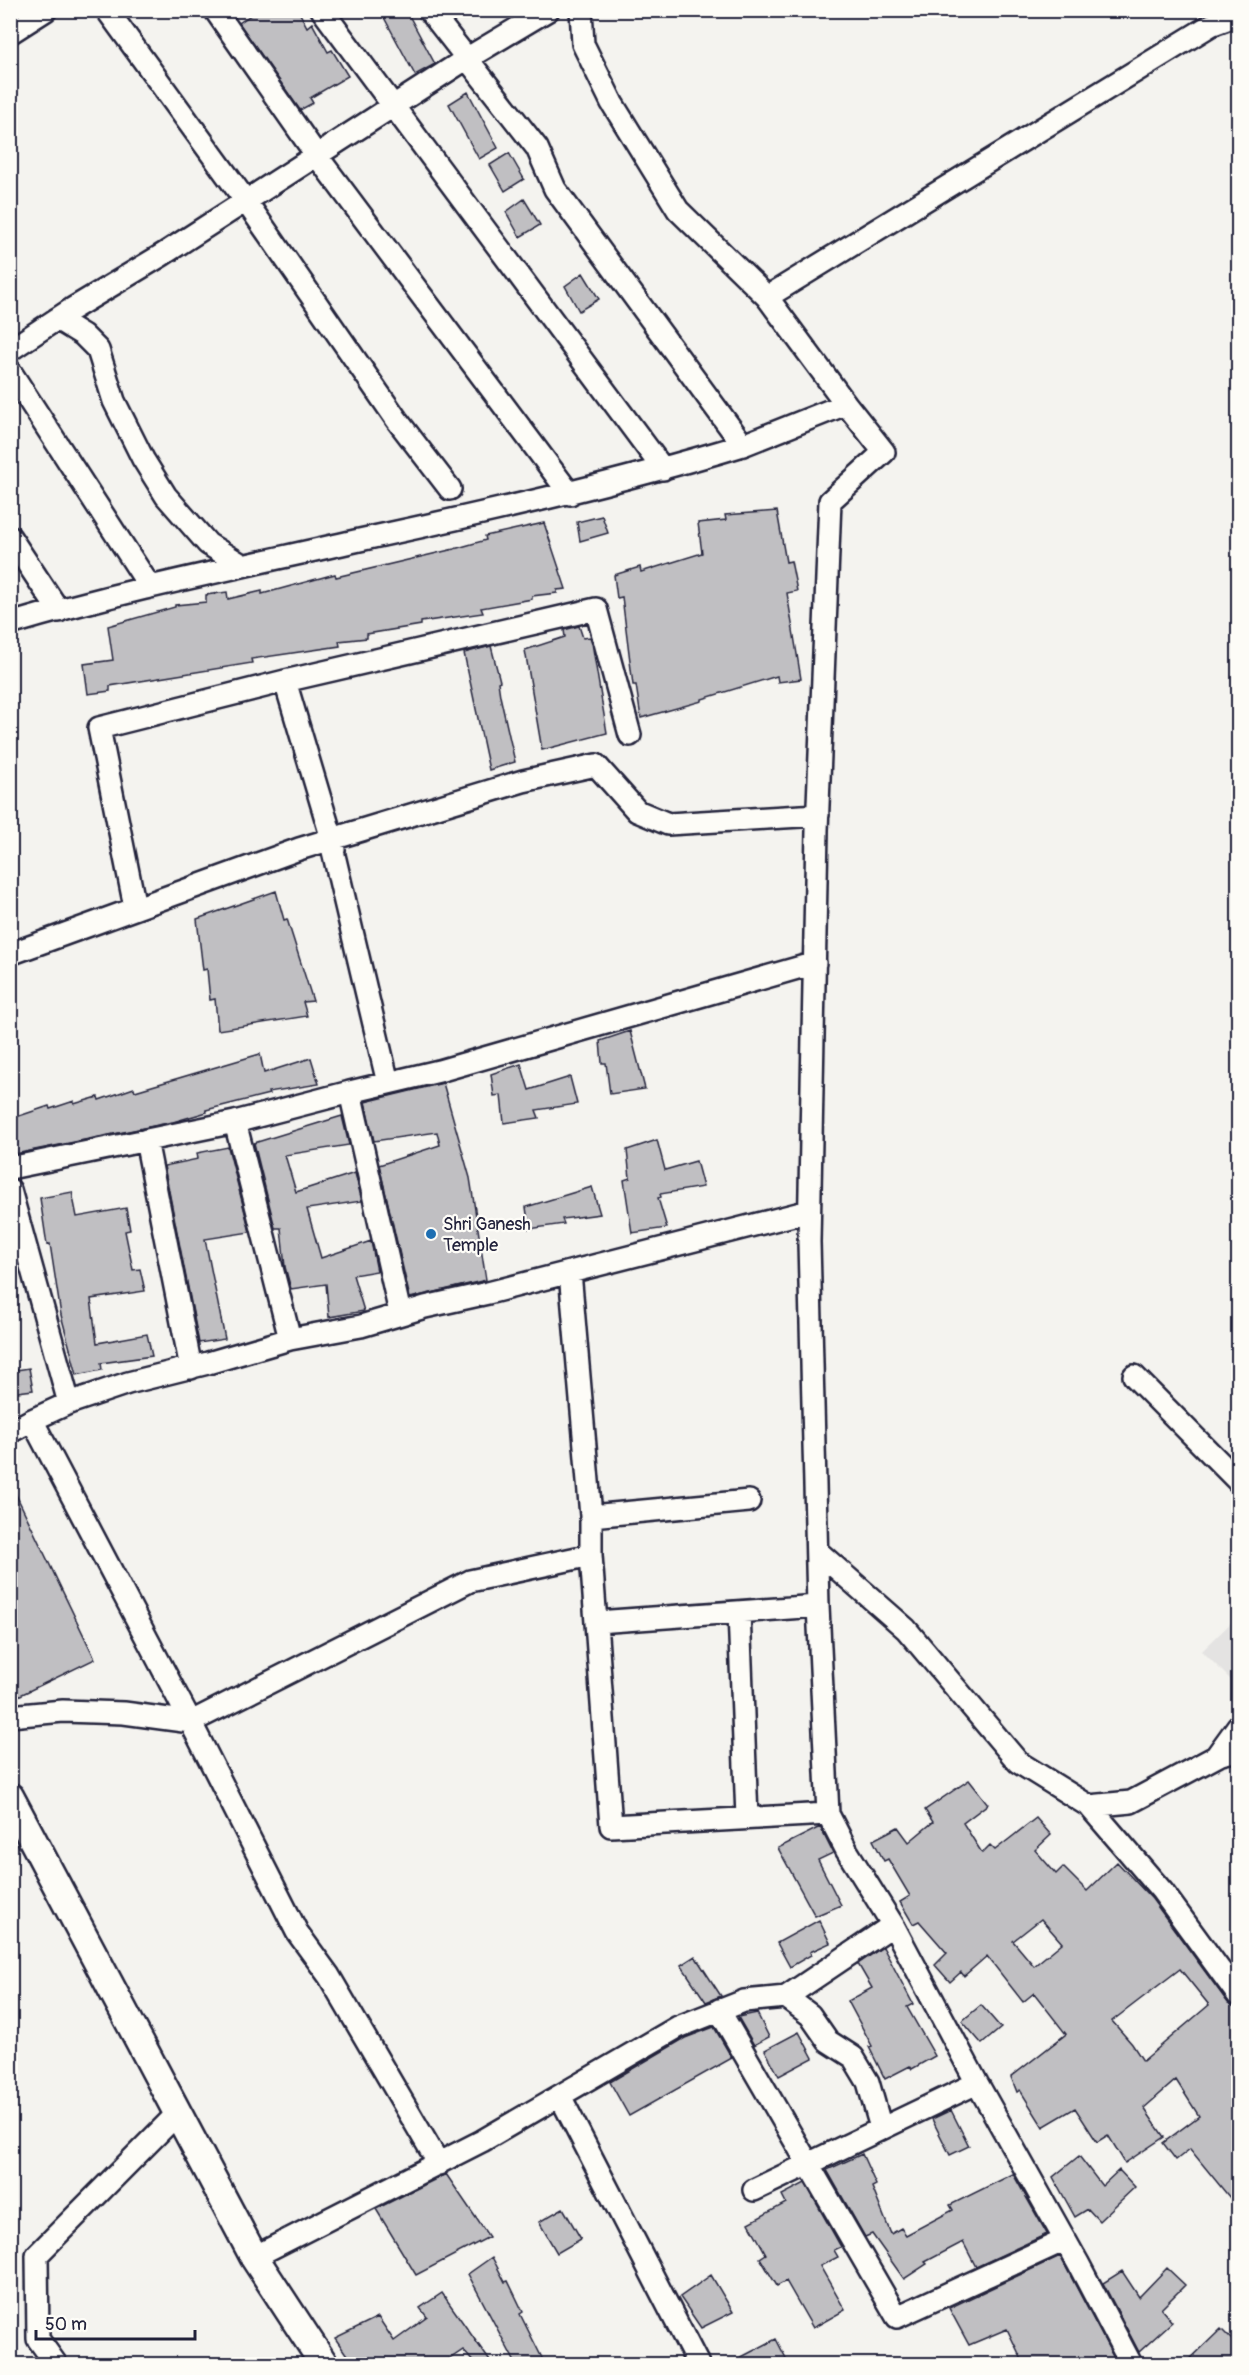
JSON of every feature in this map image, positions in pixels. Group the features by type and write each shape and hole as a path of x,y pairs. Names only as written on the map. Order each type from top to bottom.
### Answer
{"street":[{"path":"10,33 46,10"},
{"path":"107,10 245,200 397,420 450,489"},
{"path":"215,10 317,156 570,494"},
{"path":"322,10 663,469"},
{"path":"429,10 537,148 555,189 744,445"},
{"path":"10,350 466,59 548,10"},
{"path":"581,10 583,44 612,103 678,210 767,297 884,452 830,501 818,815 810,1211 817,1551 828,1814 847,1851 893,1925 1131,2364"},
{"path":"767,297 1210,25 1239,15"},
{"path":"57,319 83,335 98,350 114,401 143,459 166,496 208,544 242,565"},
{"path":"10,371 150,587"},
{"path":"10,624 242,565 570,494 744,445 846,404"},
{"path":"10,537 59,611"},
{"path":"135,907 99,728 285,681 596,609 630,735"},
{"path":"285,681 332,839 388,1083"},
{"path":"10,954 135,907 332,839 523,781 596,765 637,811 668,824 818,815"},
{"path":"10,1168 235,1122 439,1071 815,963"},
{"path":"350,1092 400,1313"},
{"path":"235,1122 290,1339"},
{"path":"146,1140 190,1368"},
{"path":"10,1190 69,1402"},
{"path":"10,1432 69,1402 128,1383 290,1339 361,1326 400,1313 810,1211"},
{"path":"570,1272 591,1515 591,1555 611,1826 828,1814"},
{"path":"1134,1376 1239,1481"},
{"path":"32,1420 191,1722 297,1932 330,1976 439,2164"},
{"path":"591,1515 749,1501"},
{"path":"817,1551 906,1629 1018,1762 1089,1806 1162,1891 1239,1995"},
{"path":"10,1716 63,1711 114,1712 191,1722 470,1581 591,1555"},
{"path":"597,1622 819,1606"},
{"path":"739,1612 747,1818"},
{"path":"1217,1755 1239,1726"},
{"path":"1089,1806 1131,1802 1217,1755 1239,1750"},
{"path":"10,1797 254,2257 324,2364"},
{"path":"254,2257 439,2164 678,2027 744,2001 786,1997 893,1925"},
{"path":"786,1997 810,2015 828,2041 853,2057 868,2082 881,2128"},
{"path":"719,2010 897,2317 1065,2240"},
{"path":"754,2190 977,2083"},
{"path":"560,2096 698,2364"},
{"path":"57,2364 38,2339 37,2255 177,2114"}],"shaded area":[{"path":"1238,1616 1238,1676 1233,1682 1202,1651"}],"building":[{"path":"258,10 298,10 307,27 312,23 328,52 332,50 348,76 310,98 313,103 300,110 239,23"},
{"path":"380,10 406,10 435,64 415,75"},
{"path":"468,92 498,148 479,159 449,104"},
{"path":"509,153 524,179 505,191 490,165"},
{"path":"524,199 540,225 520,237 506,212"},
{"path":"583,273 599,299 579,311 565,286"},
{"path":"777,511 786,562 791,561 797,591 787,593 801,679 778,682 777,676 641,718 636,685 633,685 622,597 617,598 614,575 640,567 641,572 702,553 698,523 726,520 725,515"},
{"path":"602,516 608,533 580,541 577,522"},
{"path":"544,523 566,589 557,590 557,593 532,596 532,599 481,608 483,613 421,622 421,625 367,634 367,638 339,641 340,646 251,659 252,663 110,686 110,691 88,694 84,664 113,660 108,626 175,607 175,605 206,602 206,595 227,592 228,599 262,591 262,594 335,574 336,577 454,549 486,540 485,536"},
{"path":"579,626 583,638 590,637 592,643 607,733 542,750 525,650 565,637 564,630"},
{"path":"491,646 515,762 489,770 464,653"},
{"path":"276,891 313,1001 303,1002 307,1016 218,1030 215,999 210,1000 207,969 203,970 197,919"},
{"path":"630,1031 645,1089 610,1094 606,1063 602,1063 600,1041"},
{"path":"260,1054 264,1073 311,1058 319,1084 268,1092 269,1094 206,1110 207,1112 173,1122 10,1155 10,1119 49,1106 50,1109 74,1101 74,1104 98,1097 99,1100 134,1088 135,1091"},
{"path":"521,1064 529,1090 570,1077 577,1104 536,1110 539,1118 504,1123 501,1095 494,1096 491,1074"},
{"name":"Shri Ganesh Temple","path":"443,1083 470,1178 486,1280 410,1298 379,1165 440,1145 437,1132 374,1141 365,1102"},
{"path":"342,1116 349,1145 285,1155 296,1192 355,1173 362,1201 307,1209 321,1258 371,1241 377,1271 353,1275 364,1311 329,1317 326,1284 291,1289 285,1267 281,1228 275,1228 254,1143"},
{"path":"657,1140 665,1170 696,1161 703,1187 660,1194 661,1197 658,1198 667,1228 632,1233 624,1180 630,1178 627,1150"},
{"path":"228,1147 250,1232 205,1239 225,1339 199,1343 164,1166 198,1159 197,1153"},
{"path":"592,1187 600,1214 562,1219 564,1224 529,1229 526,1207"},
{"path":"72,1192 77,1217 126,1208 130,1230 125,1231 133,1270 140,1269 145,1291 91,1299 97,1343 147,1334 152,1356 101,1363 102,1370 77,1375 61,1315 40,1198"},
{"path":"29,1368 33,1390 10,1393 10,1371"},
{"path":"10,1482 95,1659 10,1700"},
{"path":"969,1780 988,1804 963,1823 982,1853 990,1845 995,1850 1036,1818 1051,1835 1035,1850 1056,1874 1063,1867 1087,1891 1117,1862 1152,1899 1228,2003 1239,2008 1239,2209 1190,2149 1176,2160 1163,2143 1199,2116 1176,2080 1144,2108 1164,2137 1125,2163 1108,2135 1097,2142 1075,2108 1043,2127 1020,2090 1017,2092 1011,2077 1066,2034 1034,1993 1023,2002 987,1956 964,1976 961,1972 950,1982 935,1965 947,1953 919,1921 913,1924 900,1902 910,1896 888,1859 884,1861 873,1840 898,1827 909,1842 933,1822 925,1810","holes":["1041,1919 1062,1943 1034,1966 1013,1941","1180,1969 1209,2005 1143,2061 1112,2021"]},
{"path":"820,1827 833,1853 818,1860 841,1905 815,1916 778,1848"},
{"path":"819,1920 830,1943 810,1952 811,1955 790,1967 777,1943"},
{"path":"883,1947 913,2004 907,2007 935,2056 912,2069 910,2066 885,2079 869,2047 872,2046 848,2001 872,1988 858,1964"},
{"path":"695,1956 721,1996 706,2002 681,1965"},
{"path":"981,2005 1001,2028 982,2044 962,2021"},
{"path":"757,2013 769,2037 754,2045 738,2017"},
{"path":"714,2027 732,2058 629,2116 610,2082 685,2038"},
{"path":"799,2032 813,2058 779,2076 765,2050"},
{"path":"951,2110 969,2146 950,2155 932,2119"},
{"path":"862,2154 876,2185 872,2187 891,2234 901,2228 906,2235 953,2210 950,2205 1013,2174 1047,2234 976,2267 963,2242 925,2262 927,2264 904,2279 872,2234 865,2237 827,2170"},
{"path":"1079,2156 1102,2186 1119,2170 1135,2187 1099,2221 1088,2209 1075,2217 1053,2177"},
{"path":"446,2174 489,2237 416,2275 376,2209"},
{"path":"805,2183 841,2247 834,2250 838,2257 820,2266 845,2310 813,2328 786,2281 777,2286 760,2258 766,2254 749,2223 786,2203 782,2195"},
{"path":"563,2208 581,2239 557,2253 539,2222"},
{"path":"1060,2256 1117,2364 1024,2364 1007,2329 969,2345 949,2308"},
{"path":"492,2257 505,2282 508,2281 523,2312 520,2314 545,2364 516,2364 468,2274"},
{"path":"1167,2268 1185,2285 1161,2309 1172,2322 1139,2352 1103,2283 1122,2271 1139,2297"},
{"path":"711,2275 733,2312 701,2328 680,2297"},
{"path":"442,2293 492,2364 475,2364 463,2350 442,2364 353,2364 335,2338 378,2317 394,2341 427,2317 420,2308"},
{"path":"1221,2329 1239,2347 1239,2364 1185,2364"},
{"path":"776,2339 789,2364 728,2364"}],"place":[{"name":"Shri Ganesh Temple","path":"431,1234"}]}
